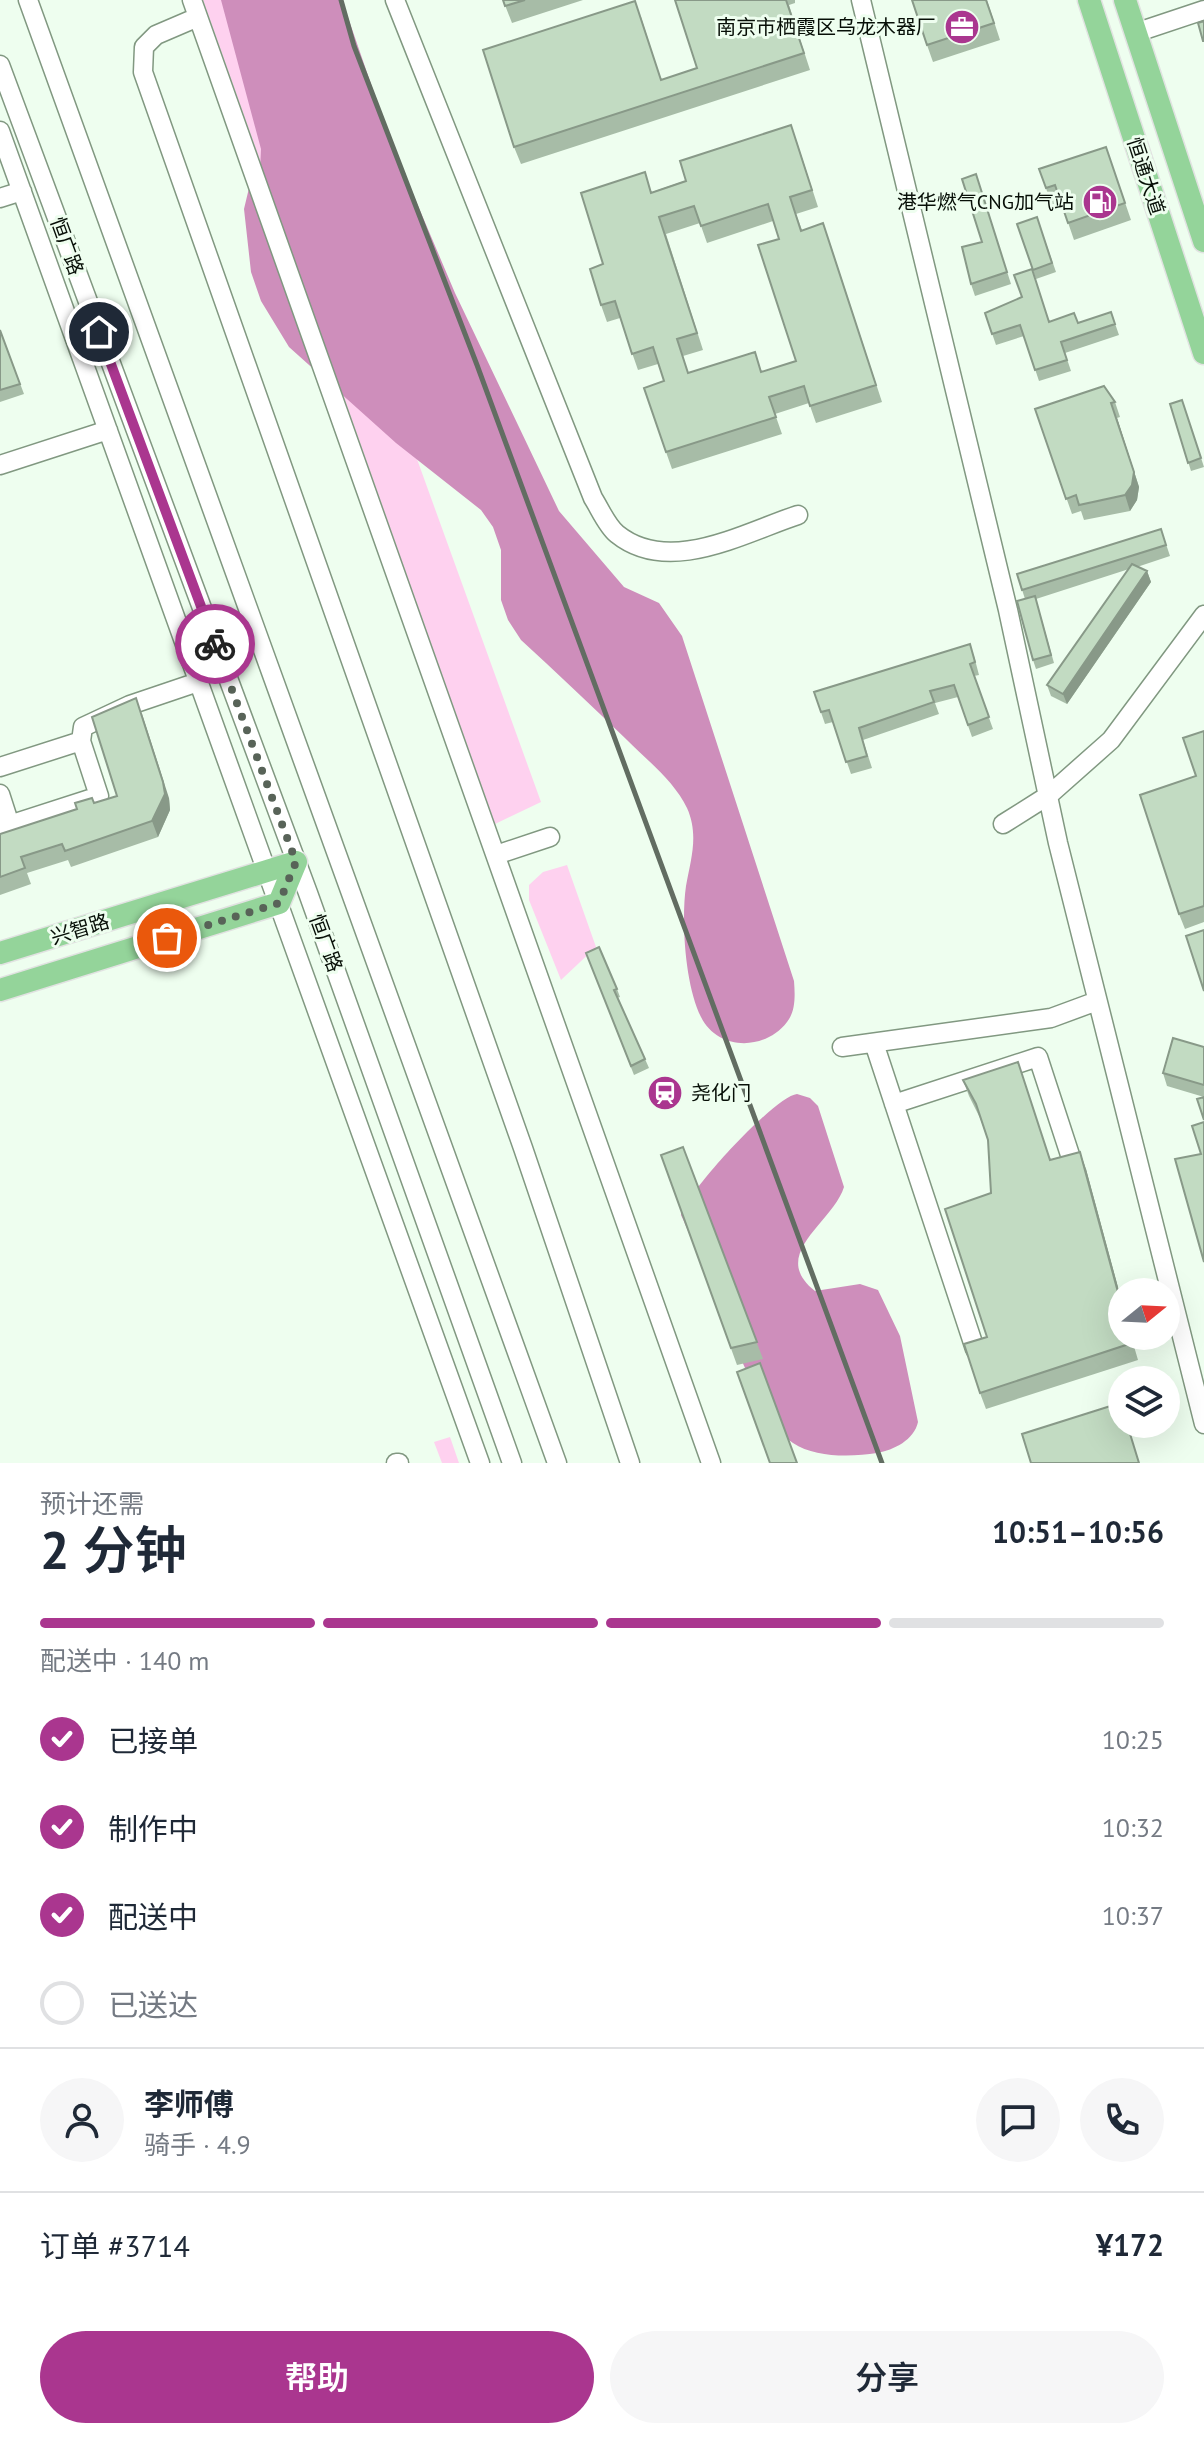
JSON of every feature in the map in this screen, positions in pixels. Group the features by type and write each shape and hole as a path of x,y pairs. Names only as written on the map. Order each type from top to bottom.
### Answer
{"main road":[{"name":"恒通大道","path":"1089,0 1204,353"},
{"name":"恒通大道","path":"1125,0 1204,241"},
{"name":"兴智路","path":"0,953 296,862"},
{"path":"279,903 296,862"},
{"name":"兴智路","path":"0,990 279,903"}],"street":[{"path":"28,0 557,1463"},
{"path":"395,0 593,498 615,533 646,551 680,554 798,515"},
{"path":"861,0 1097,1001 1204,1424"},
{"path":"630,1463 518,1133 143,72 144,47 156,35 195,9 711,1463"},
{"path":"1135,33 1204,10"},
{"name":"恒广路","path":"0,65 296,862 512,1463"},
{"name":"恒广路","path":"0,131 480,1463"},
{"path":"0,198 22,191"},
{"path":"0,465 108,430"},
{"path":"1003,824 1049,795 1111,740 1204,615"},
{"path":"0,794 5,827 99,796 81,741 83,727 130,705 198,682"},
{"path":"0,767 81,741"},
{"path":"496,855 550,837"},
{"path":"842,1047 1051,1018 1097,1001"},
{"path":"874,1043 975,1349"},
{"path":"894,1104 1038,1057 1071,1158"}],"shaded area":[{"path":"203,0 251,0 541,802 495,824"},
{"path":"221,0 342,0 391,142 455,293 559,511 624,587 659,603 682,636 794,981 790,1018 778,1032 767,1038 742,1043 719,1036 701,1017 696,1004 688,971 684,917 693,828 682,798 652,764 521,640 508,620 501,600 501,550 493,527 481,510 396,443 289,347 261,301 251,272 244,209 249,188 260,172 261,149"},
{"path":"567,865 596,947 561,980 529,900 529,885 543,872"},
{"path":"797,1094 810,1098 818,1106 844,1187 801,1251 798,1264 802,1277 815,1291 860,1284 878,1290 900,1336 918,1422 908,1439 883,1452 845,1456 823,1454 793,1443 778,1428 731,1337 681,1215 715,1167 752,1127 786,1099"},
{"path":"450,1437 459,1463 442,1463 434,1442"}],"building":[{"path":"503,0 525,0 505,6"},
{"path":"675,0 786,0 804,53 514,147 483,50 635,1 661,80 697,68"},
{"path":"912,0 986,0 994,23 927,45"},
{"path":"1204,21 1204,41 1203,41 1198,23"},
{"path":"791,125 812,190 790,197 801,231 823,223 876,385 810,406 804,386 769,397 776,417 666,452 644,388 664,381 653,347 632,354 615,301 601,305 590,269 603,264 581,193 645,172 651,193 686,181 680,161","holes":["768,204 779,239 758,245 796,361 761,372 755,352 688,373 677,339 697,333 659,217 694,206 701,226"]},
{"path":"1106,147 1125,203 1068,223 1055,185 1046,188 1039,169"},
{"path":"976,174 1007,272 971,284 962,247 982,242 962,179"},
{"path":"1037,217 1052,263 1033,270 1017,224"},
{"path":"1032,269 1049,322 1074,313 1078,323 1111,312 1115,324 1061,342 1067,360 1035,370 1020,325 992,334 985,313 1022,297 1014,275"},
{"path":"0,330 20,384 0,390"},
{"path":"1104,386 1115,402 1111,403 1134,472 1132,485 1125,495 1079,505 1076,495 1066,499 1035,409"},
{"path":"1182,400 1201,458 1188,463 1170,404"},
{"path":"1161,529 1166,545 1022,590 1017,574"},
{"path":"1132,564 1147,571 1063,694 1047,685"},
{"path":"1035,596 1051,655 1033,660 1017,601"},
{"path":"970,644 975,662 970,664 989,717 968,725 954,685 930,691 934,702 859,728 867,756 846,762 829,710 821,712 814,692"},
{"path":"136,698 165,794 152,821 65,851 62,844 21,857 25,868 0,877 0,834 77,809 75,803 92,798 94,803 117,796 92,717"},
{"path":"1204,731 1204,906 1179,914 1140,795 1196,776 1183,738"},
{"path":"1204,930 1204,991 1186,936"},
{"path":"599,947 617,989 614,990 645,1059 631,1066 586,953"},
{"path":"1173,1038 1204,1047 1204,1085 1163,1073"},
{"path":"1018,1062 1050,1160 1080,1152 1114,1278 1108,1278 1108,1350 1111,1350 980,1393 964,1344 987,1337 945,1209 991,1193 988,1140 976,1104 963,1080"},
{"path":"1204,1097 1204,1120 1197,1099"},
{"path":"1204,1122 1204,1262 1175,1159 1201,1154 1192,1126"},
{"path":"683,1147 757,1342 731,1348 661,1155"},
{"path":"760,1363 797,1463 770,1463 737,1372"},
{"path":"1108,1407 1108,1438 1131,1438 1139,1463 1031,1463 1022,1434"}],"railway":[{"path":"341,0 354,46 477,365 882,1463"}],"way so far":[{"path":"167,938 279,903 296,862 215,644"}],"place":[{"name":"南京市栖霞区乌龙木器厂","path":"962,27"},
{"name":"港华燃气CNG加气站","path":"1100,202"},
{"name":"尧化门","path":"665,1093"}],"route":[{"path":"99,332 215,644"}]}
